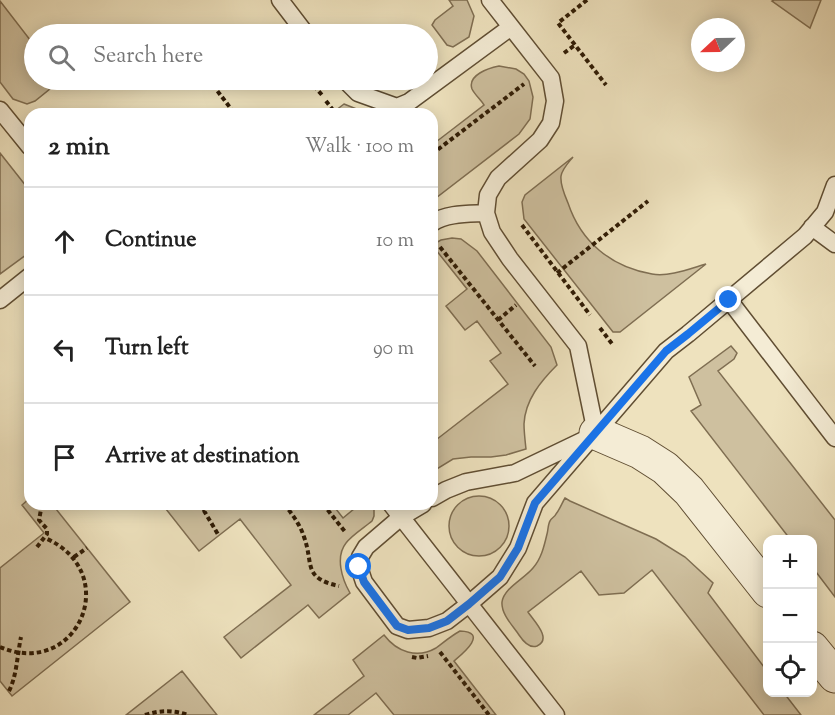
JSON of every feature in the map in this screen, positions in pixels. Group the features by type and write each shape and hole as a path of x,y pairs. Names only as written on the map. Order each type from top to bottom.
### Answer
{"street":[{"path":"596,433 640,452 665,468 689,491 766,589"},
{"path":"817,653 835,676"}],"lane":[{"path":"280,0 298,24"},
{"path":"490,0 551,78 555,101 551,123 540,140 498,178 488,195 486,213 492,232 534,291 578,346 596,433"},
{"path":"438,81 511,27"},
{"path":"355,90 397,107 409,102 425,90"},
{"path":"0,110 24,140"},
{"path":"556,715 469,604 396,511 360,557 359,567 364,582 397,626 408,630 429,628 447,621 469,604 500,577 518,548 535,503 666,351 805,236 825,212 834,193"},
{"path":"438,219 486,213"},
{"path":"812,227 835,244"},
{"path":"0,300 24,281"},
{"path":"729,300 835,438"},
{"path":"438,495 466,482 514,473 596,433"}],"path":[{"path":"586,0 558,23 606,85"},
{"path":"438,149 575,45"},
{"path":"566,52 571,60"},
{"path":"217,90 230,108"},
{"path":"498,320 648,201"},
{"path":"520,223 613,345"},
{"path":"439,246 535,366"},
{"path":"37,547 47,534 47,529 39,520 41,510"},
{"path":"202,510 219,536"},
{"path":"288,510 300,527 310,567 316,576 326,584 340,586"},
{"path":"328,510 346,533"},
{"path":"0,647 17,653 43,652 64,641 72,633 84,613 86,590 80,567 74,557 56,542 45,538"},
{"path":"74,557 87,548"},
{"path":"9,692 14,679 21,638"},
{"path":"440,652 489,715"},
{"path":"145,715 162,711 174,711 188,715"}],"shaded area":[{"path":"449,0 467,0 474,16 469,37 453,47 447,45 438,33 438,24 433,24 453,6"},
{"path":"821,0 810,28 772,1"},
{"path":"0,1 24,32 24,90 49,90 35,101 27,104 13,99 0,82"},
{"path":"499,66 516,69 524,74 529,81 533,97 530,119 519,134 438,196 438,140 484,105 471,84 476,76"},
{"path":"344,104 354,108 339,108"},
{"path":"0,153 24,183 24,256 0,274"},
{"path":"573,157 562,173 563,190 581,230 600,251 611,259 637,271 659,275 706,264 620,332 613,332 524,219 522,202 525,195"},
{"path":"461,239 477,251 551,347 557,365 540,384 527,407 524,424 526,449 506,455 453,459 438,468 438,438 508,384 490,361 501,353 477,321 465,330 446,306 467,289 438,253 438,242"},
{"path":"731,346 737,353 734,359 718,371 835,520 835,597 817,573 817,535 787,535 691,411 701,405 689,377"},
{"path":"479,496 500,505 509,526 500,547 479,556 458,547 449,526 458,505"},
{"path":"565,498 656,539 685,557 713,583 708,593 763,666 763,697 787,697 801,715 764,715 652,570 624,593 599,595 581,571 528,612 543,634 543,639 534,647 524,642 505,615 502,602 506,592 538,561 549,522"},
{"path":"26,510 57,510 130,602 12,696 0,681 0,568 44,533"},
{"path":"167,510 337,510 343,518 353,510 374,510 372,521 346,543 341,555 344,581 350,593 319,618 308,605 241,658 224,637 291,585 240,519 199,551"},
{"path":"460,631 469,632 473,635 473,639 467,649 454,661 496,715 394,715 376,693 348,715 314,715 364,676 353,660 384,635 401,649 422,653 436,648"},
{"path":"182,671 217,715 126,715"}],"route":[{"path":"359,567 364,582 397,626 408,630 429,628 447,621 500,577 518,548 535,503 666,351 729,300"}]}
